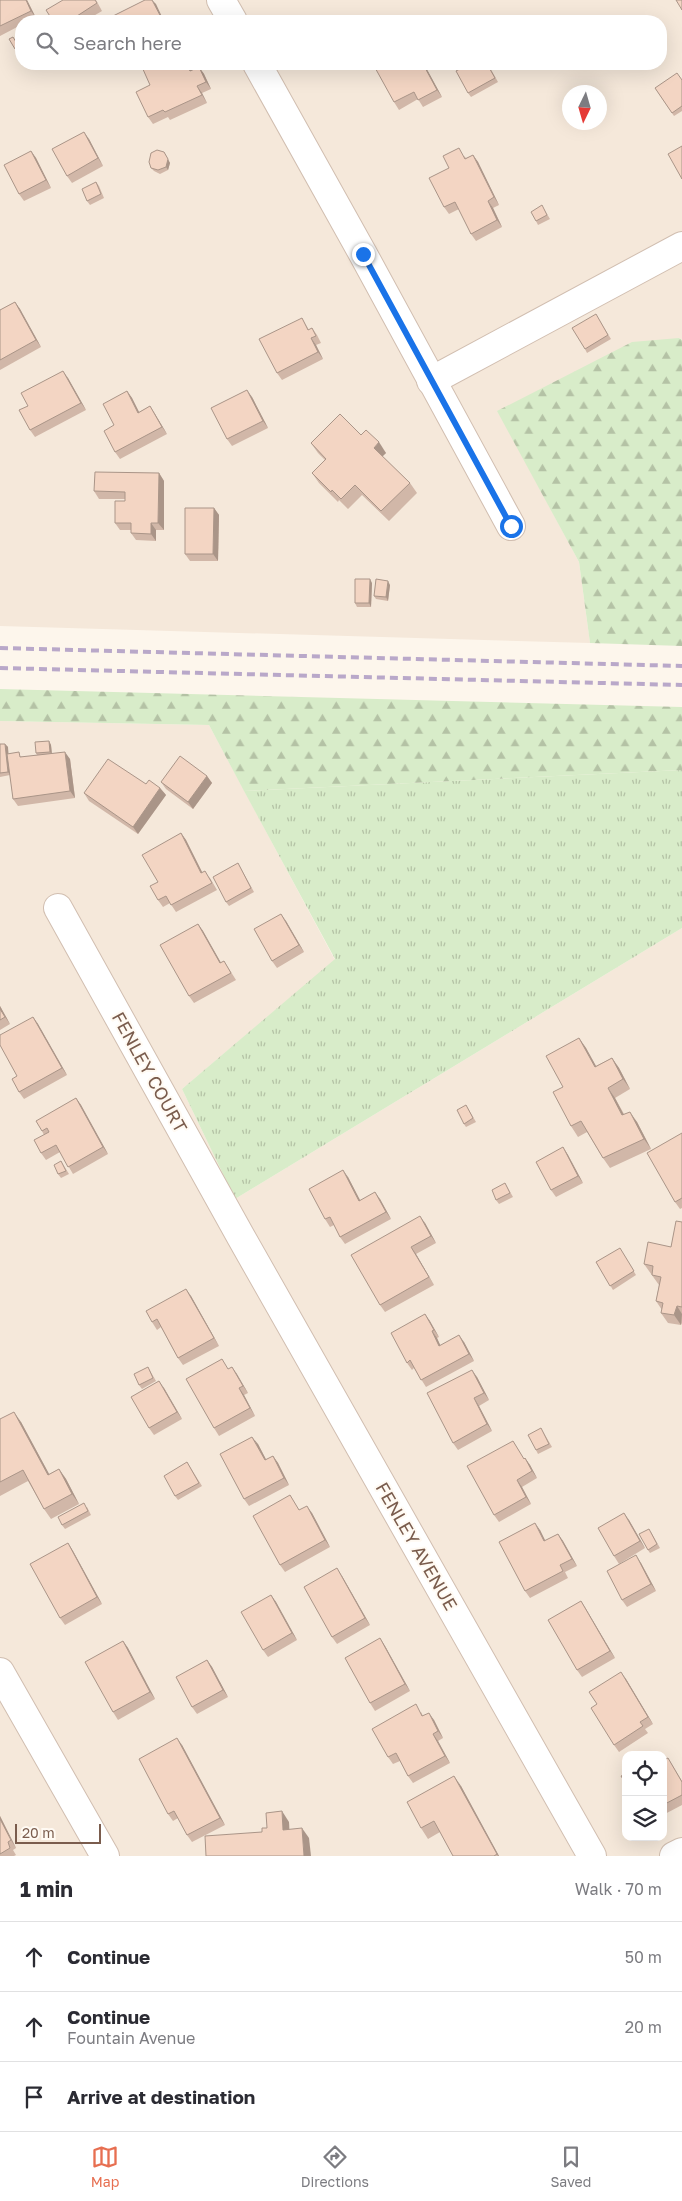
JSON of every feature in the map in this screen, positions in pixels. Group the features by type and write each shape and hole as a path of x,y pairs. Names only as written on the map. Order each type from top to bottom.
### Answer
{"street":[{"path":"221,0 230,15"},
{"path":"260,70 511,526"},
{"path":"431,380 682,246"},
{"name":"FENLEY COURT","path":"58,908 241,1237"},
{"name":"FENLEY AVENUE","path":"241,1237 592,1856"},
{"path":"2,1681 105,1856"},
{"path":"674,1856 682,1852"}],"shaded area":[{"path":"0,0 682,0 682,340 679,338 498,411 579,562 590,643 0,626"},
{"path":"0,721 209,725 335,960 182,1089 235,1199 219,1227 575,1856 0,1856"},
{"path":"682,928 682,1856 605,1856 235,1199"}],"green space":[{"path":"679,338 682,340 682,646 590,643 579,562 497,411 632,342"},
{"path":"0,689 682,707 682,770 244,791 209,725 0,721"},
{"path":"682,770 682,928 235,1199 182,1089 335,959 244,791"}],"building":[{"path":"0,0 26,0 31,11 23,15 15,15 15,19 0,26"},
{"path":"63,0 95,0 97,3 79,15 49,15 46,10"},
{"path":"145,0 152,0 160,15 115,15"},
{"path":"676,0 682,0 682,10"},
{"path":"13,37 15,40 15,49 9,39"},
{"path":"143,70 200,70 206,82 197,86 202,95 165,112 163,110 148,117 136,92 150,85"},
{"path":"376,70 426,70 437,90 418,100 414,92 394,102"},
{"path":"490,70 495,78 468,93 456,71"},
{"path":"677,73 682,80 682,106 672,113 655,88"},
{"path":"84,132 98,158 67,176 52,149"},
{"path":"682,146 682,179 668,154"},
{"path":"459,148 465,159 473,155 494,197 488,201 497,220 471,234 455,202 444,207 429,178 449,168 443,156"},
{"path":"157,150 164,152 168,159 166,167 158,170 151,168 149,162 151,153"},
{"path":"31,151 46,180 19,194 4,165"},
{"path":"96,182 101,194 87,201 82,189"},
{"path":"542,205 547,215 536,221 531,212"},
{"path":"15,302 36,340 0,360 0,310"},
{"path":"596,314 608,335 585,349 572,328"},
{"path":"302,318 308,330 312,328 316,336 311,338 318,352 277,373 259,339"},
{"path":"63,371 81,403 30,430 19,410 28,406 21,393"},
{"path":"247,390 263,421 227,439 211,408"},
{"path":"127,391 138,413 150,406 162,427 115,452 104,431 114,425 103,404"},
{"path":"340,414 361,435 366,430 379,442 374,448 410,483 381,511 355,485 341,499 312,473 326,459 311,443"},
{"path":"95,472 159,473 158,523 151,523 151,534 131,533 131,523 115,523 115,501 125,501 125,492 94,491"},
{"path":"185,508 214,508 213,554 185,554"},
{"path":"355,579 370,579 369,603 355,603"},
{"path":"376,579 388,581 386,597 374,596"},
{"path":"49,741 50,752 36,753 35,742"},
{"path":"0,744 5,744 8,772 0,773"},
{"path":"19,752 20,757 65,752 70,791 13,799 7,754"},
{"path":"180,756 207,776 188,802 161,782"},
{"path":"108,759 146,784 149,780 160,788 133,827 84,793"},
{"path":"181,833 201,873 205,871 212,883 171,905 166,896 158,900 150,886 158,882 142,855"},
{"path":"238,863 251,888 226,902 213,877"},
{"path":"281,914 299,945 272,961 254,929"},
{"path":"198,924 220,963 224,961 231,973 189,996 160,945"},
{"path":"0,1009 5,1017 0,1020"},
{"path":"33,1017 62,1068 19,1092 12,1079 17,1076 0,1045 0,1035"},
{"path":"579,1038 595,1067 612,1058 623,1079 608,1088 622,1115 630,1112 644,1139 603,1158 581,1121 571,1126 553,1092 563,1087 546,1056"},
{"path":"76,1098 103,1147 68,1167 56,1145 41,1153 34,1140 49,1132 47,1128 42,1131 36,1121"},
{"path":"466,1105 473,1118 464,1124 457,1110"},
{"path":"682,1133 682,1198 675,1202 647,1153"},
{"path":"563,1147 578,1176 551,1190 536,1162"},
{"path":"61,1161 66,1171 58,1174 54,1165"},
{"path":"343,1170 359,1201 375,1192 386,1212 340,1237 330,1217 325,1219 309,1189"},
{"path":"505,1183 510,1193 496,1200 492,1190"},
{"path":"420,1216 431,1236 411,1247 429,1277 380,1305 351,1255"},
{"path":"676,1221 682,1222 682,1307 677,1306 674,1315 661,1313 663,1303 656,1301 661,1277 652,1275 653,1266 644,1264 648,1242 671,1247"},
{"path":"620,1248 634,1271 610,1286 596,1262"},
{"path":"186,1289 214,1338 178,1358 157,1319 152,1322 146,1311"},
{"path":"425,1314 434,1330 432,1331 439,1346 459,1335 469,1354 421,1380 410,1360 407,1363 391,1333"},
{"path":"222,1359 228,1369 232,1367 243,1386 239,1388 250,1408 214,1428 186,1379"},
{"path":"148,1367 153,1378 139,1385 134,1374"},
{"path":"472,1370 484,1393 474,1398 487,1424 453,1443 427,1393"},
{"path":"159,1381 177,1412 149,1428 131,1397"},
{"path":"14,1412 48,1475 59,1469 72,1494 44,1509 23,1470 0,1482 0,1419"},
{"path":"541,1428 549,1444 536,1450 528,1435"},
{"path":"252,1437 265,1460 273,1456 284,1478 244,1499 220,1454"},
{"path":"513,1441 532,1471 517,1480 526,1497 494,1515 467,1466"},
{"path":"187,1462 199,1483 175,1496 164,1476"},
{"path":"290,1495 299,1510 307,1506 325,1540 280,1565 253,1516"},
{"path":"84,1503 88,1511 62,1525 58,1517"},
{"path":"624,1513 640,1541 614,1556 598,1528"},
{"path":"535,1523 544,1541 558,1534 572,1559 560,1565 563,1571 525,1591 499,1542"},
{"path":"649,1529 657,1544 648,1550 639,1534"},
{"path":"68,1543 97,1597 60,1618 30,1564"},
{"path":"636,1555 651,1584 622,1600 607,1571"},
{"path":"337,1568 365,1618 332,1637 304,1587"},
{"path":"271,1595 292,1633 263,1650 241,1612"},
{"path":"581,1601 610,1651 577,1670 548,1620"},
{"path":"380,1638 405,1684 370,1703 345,1658"},
{"path":"123,1641 150,1692 113,1712 85,1662"},
{"path":"207,1660 223,1690 192,1707 176,1677"},
{"path":"621,1672 648,1717 640,1722 643,1726 614,1745 591,1708 597,1704 589,1692"},
{"path":"416,1704 422,1716 429,1713 438,1731 433,1734 445,1756 408,1776 396,1753 388,1757 372,1729"},
{"path":"177,1738 220,1818 187,1835 174,1811 168,1814 139,1759"},
{"path":"667,1758 682,1782 682,1795 667,1803 667,1796"},
{"path":"454,1776 497,1854 494,1856 453,1856 434,1821 421,1828 407,1802"},
{"path":"282,1811 283,1830 302,1828 304,1856 206,1856 205,1836 262,1832 262,1828 267,1828 266,1813"},
{"path":"0,1819 11,1840 8,1842 10,1848 0,1854"}],"railway":[{"path":"0,648 682,666"},
{"path":"0,668 682,685"}],"route":[{"path":"363,254 511,526"}]}
